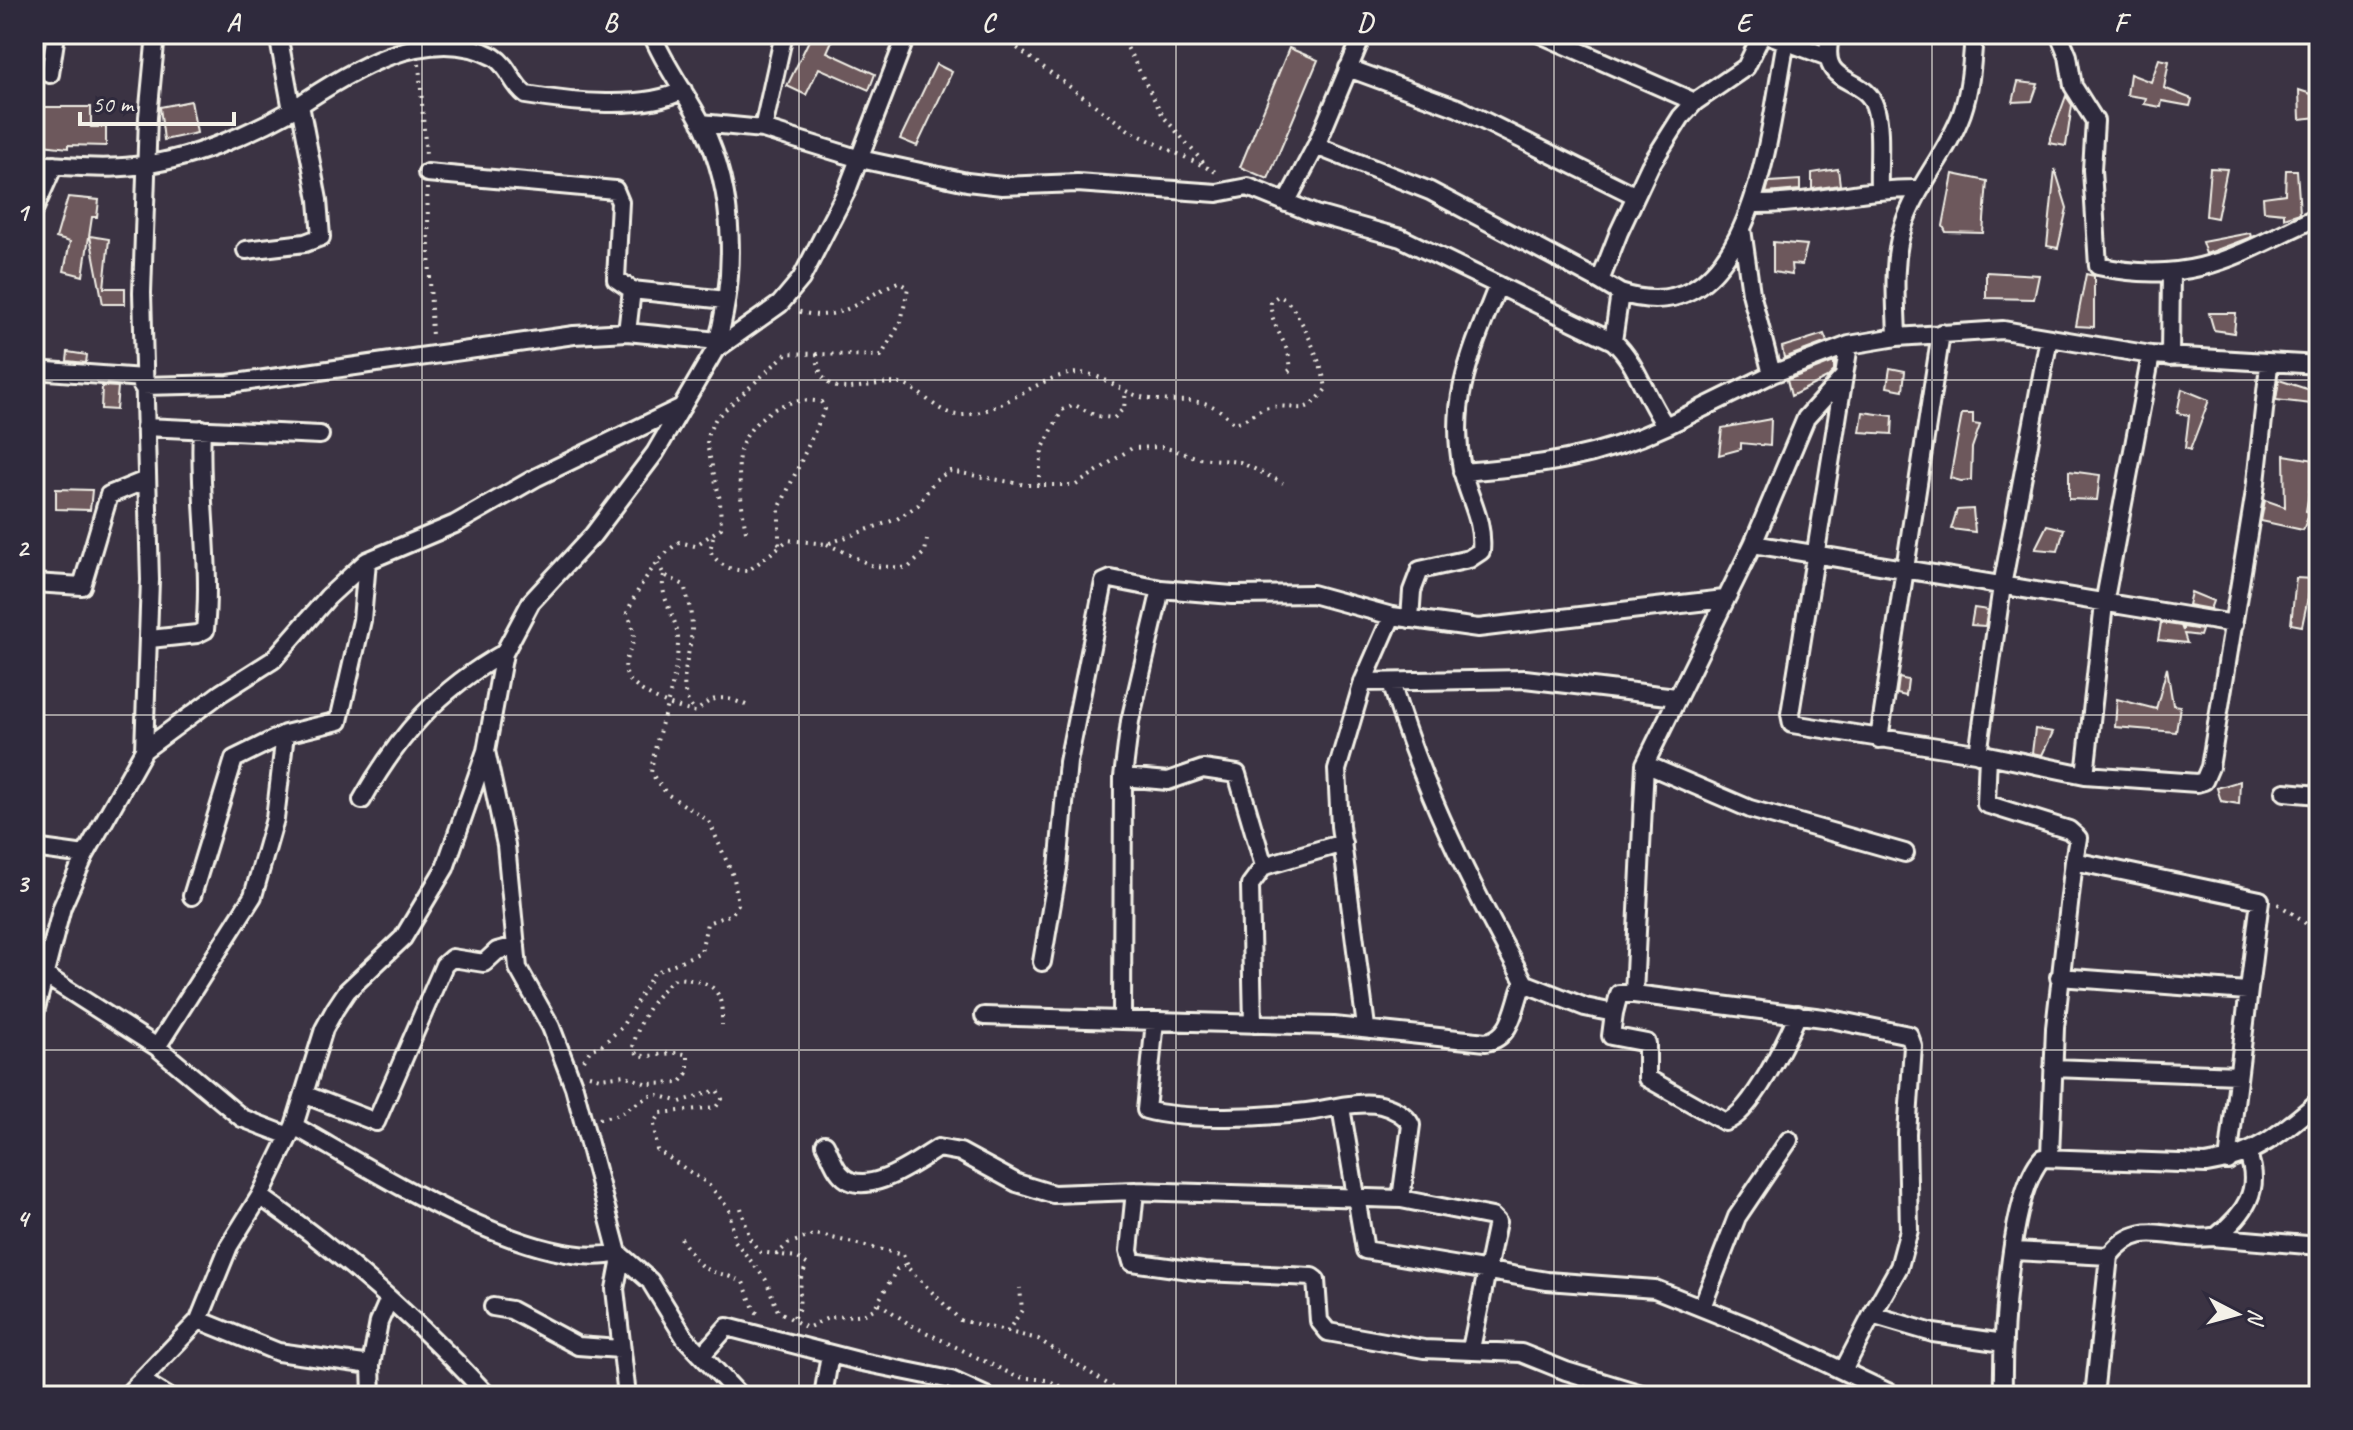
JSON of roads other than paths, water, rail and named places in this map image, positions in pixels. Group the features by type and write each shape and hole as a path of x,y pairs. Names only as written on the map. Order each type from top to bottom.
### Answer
{"street":[{"path":"50,74 56,34"},
{"path":"144,750 150,639 142,382 147,165 156,34"},
{"path":"246,250 305,243 321,237 316,187 278,34"},
{"path":"126,1396 199,1320 229,1246 260,1196 292,1131 306,1095 317,1051 335,1009 347,991 403,938 445,868 486,751 504,653 531,602 593,535 655,453 717,345 726,300 729,226 716,155 683,90 660,56 652,34"},
{"path":"763,129 784,34"},
{"path":"34,370 142,382 229,384 432,353 627,332 717,345 780,304 797,286 860,159 907,34"},
{"path":"1286,203 1316,146 1363,34"},
{"path":"1540,34 1695,102"},
{"path":"1600,281 1650,166 1695,102 1746,67 1764,34 1828,57"},
{"path":"1831,34 1828,57 1841,80 1864,92 1874,103 1879,188"},
{"path":"1897,337 1898,245 1920,189 1961,114 1969,83 1974,34"},
{"path":"2059,34 2068,56 2073,86 2095,121 2092,170 2096,264 2101,268 2171,273 2233,259 2319,216"},
{"path":"1316,146 1430,191 1620,293 1649,300 1693,289 1729,257 1752,204 1786,41"},
{"path":"34,164 147,165 198,151 296,107 364,67 416,49 449,45 493,57 526,95 555,100 649,101 683,90"},
{"path":"1348,68 1458,108 1636,196"},
{"path":"701,123 763,129 860,159 967,182 1002,186 1077,183 1217,193 1248,187 1286,203 1401,238 1613,341 1623,349 1649,403 1666,426"},
{"path":"34,210 54,165"},
{"path":"427,173 615,190 619,194 620,211 615,275 632,290 726,300"},
{"path":"1752,204 1802,204 1879,188 1920,189"},
{"path":"1742,228 1751,293 1772,374"},
{"path":"2170,357 2171,273"},
{"path":"1410,619 1412,591 1420,570 1469,559 1481,551 1479,512 1462,472 1455,423 1467,366 1498,285"},
{"path":"627,332 632,290"},
{"path":"1613,341 1620,293"},
{"path":"1462,472 1573,461 1633,442 1772,374 1849,345 1897,337 2003,330 2151,355 2269,365 2319,365"},
{"path":"1879,739 1941,333"},
{"path":"2049,338 2002,586 1983,754 1986,804 2069,830 2078,838 2059,977 2050,1156"},
{"path":"1849,345 1790,714 1792,724 1983,754 2085,775 2159,782 2204,781 2210,767 2255,491 2269,365"},
{"path":"2085,775 2104,604 2151,355"},
{"path":"1634,994 1645,764 1753,544 1806,418 1844,376"},
{"path":"34,1016 62,907 85,855 144,750 221,693 273,660 328,597 367,561 455,524 537,477 684,406"},
{"path":"145,427 320,435"},
{"path":"150,639 197,634 205,630 206,583 199,477 202,429"},
{"path":"34,583 82,586 109,495 146,480"},
{"path":"1753,544 2234,624"},
{"path":"192,896 234,759 285,734 339,721 362,620 367,561"},
{"path":"1042,962 1058,868 1068,762 1104,582 1111,579 1161,589 1232,595 1312,594 1392,616 1456,627 1497,627 1593,612 1724,599"},
{"path":"1122,1019 1123,777 1130,721 1161,589"},
{"path":"1366,1027 1337,770 1363,682 1392,616"},
{"path":"362,800 415,720 473,670 504,653"},
{"path":"1363,682 1525,679 1676,697"},
{"path":"1391,682 1404,725 1448,835 1526,985 1585,1007 1614,1013"},
{"path":"157,1047 253,896 275,819 285,734"},
{"path":"486,751 506,845 518,968 551,1027 584,1121 620,1256 615,1289 627,1396"},
{"path":"1645,764 1750,809 1905,853"},
{"path":"1123,777 1168,781 1203,769 1237,774 1264,866"},
{"path":"2285,792 2319,795"},
{"path":"1253,1024 1250,885 1264,866 1343,843"},
{"path":"34,848 85,855"},
{"path":"2074,861 2260,900 2228,1161"},
{"path":"306,1095 376,1122 444,965 452,958 484,963 497,951 516,946"},
{"path":"43,974 157,1047 242,1118 292,1131 487,1231 574,1255 620,1256 650,1281 685,1338 740,1396"},
{"path":"2059,977 2247,991"},
{"path":"984,1016 1366,1027 1493,1041 1506,1032 1521,989 1526,985"},
{"path":"1798,1014 1781,1052 1746,1104 1734,1119 1725,1122 1645,1076 1647,1043 1611,1036 1619,994 1798,1014 1909,1035 1912,1041 1907,1134 1909,1230 1899,1267 1844,1369"},
{"path":"1155,1021 1146,1110 1198,1117 1380,1105 1409,1121 1401,1199"},
{"path":"2053,1068 2238,1075"},
{"path":"2003,1396 2004,1343 2014,1251 2029,1176 2042,1158 2206,1164 2228,1161 2248,1155 2283,1133 2319,1101"},
{"path":"1341,1107 1365,1250 1547,1281 1635,1286 1675,1295 1844,1369 1896,1396"},
{"path":"1702,1307 1737,1217 1789,1140"},
{"path":"825,1144 840,1174 853,1182 887,1179 938,1148 960,1152 1017,1183 1053,1194 1135,1191 1401,1199 1494,1218 1497,1222 1471,1349"},
{"path":"2209,1237 2225,1229 2251,1198 2256,1182 2248,1155"},
{"path":"1135,1191 1129,1261 1204,1272 1312,1277 1316,1280 1319,1321 1328,1332 1424,1349 1521,1353 1566,1371 1648,1396"},
{"path":"260,1196 321,1239 452,1356 488,1396"},
{"path":"2094,1396 2109,1256 2127,1236 2142,1232 2319,1246"},
{"path":"2014,1251 2109,1256"},
{"path":"372,1396 374,1341 389,1299"},
{"path":"493,1307 511,1310 578,1346 620,1349"},
{"path":"1872,1315 1933,1333 2004,1343"},
{"path":"199,1320 278,1352 371,1365"},
{"path":"702,1355 727,1327 830,1354 951,1380 986,1396"},
{"path":"823,1396 830,1354"},
{"path":"141,1380 167,1396"}]}
